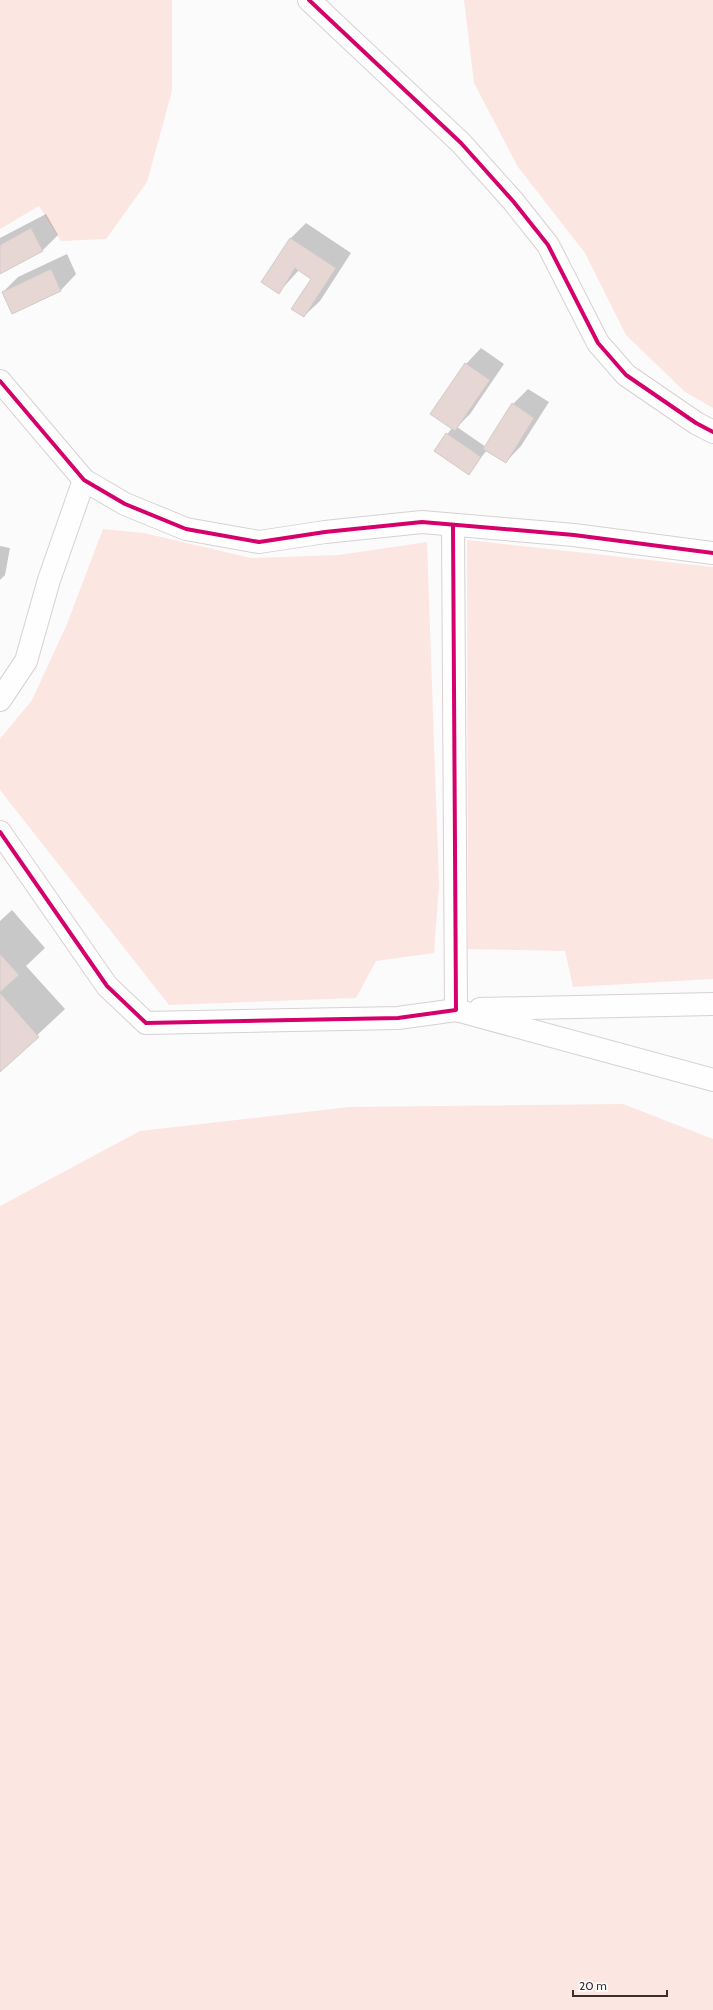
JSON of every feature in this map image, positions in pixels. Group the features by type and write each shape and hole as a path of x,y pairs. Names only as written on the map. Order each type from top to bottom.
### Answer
{"street":[{"path":"309,0 461,142 513,201 548,245 598,343 626,375 696,423 713,432"},
{"path":"0,381 84,480 125,504 186,528 258,542 325,532 422,522 574,535 713,553"},
{"path":"0,700 26,661 49,580 84,480"},
{"path":"453,524 456,1010"},
{"path":"0,832 107,986 146,1023 398,1018 456,1010 713,1004"},
{"path":"456,1010 713,1080"}],"shaded area":[{"path":"0,0 172,0 172,91 147,182 106,239 61,241 39,206 0,229"},
{"path":"464,0 713,0 713,408 685,392 626,335 585,253 518,167 474,83"},
{"path":"103,529 144,533 251,558 339,555 427,542 439,885 434,953 376,961 356,998 169,1005 0,790 0,739 32,700 67,624"},
{"path":"467,540 713,567 713,979 573,987 565,951 468,949"},
{"path":"623,1104 713,1139 713,2010 0,2010 0,1206 140,1131 349,1107"}],"building":[{"path":"31,228 43,251 0,274 0,245"},
{"path":"290,238 336,268 304,317 291,309 311,279 295,268 279,294 261,282"},
{"path":"51,269 61,291 12,314 2,292"},
{"path":"465,363 490,380 455,431 430,414"},
{"path":"512,403 534,418 506,463 483,449"},
{"path":"446,433 481,457 469,475 434,451"},
{"path":"0,954 19,975 0,992"},
{"path":"0,993 39,1037 0,1072"}],"cycle path":[{"path":"309,0 461,143 513,201 548,245 598,343 626,375 696,423 713,432"},
{"path":"0,381 84,480 125,504 186,529 259,542 325,532 422,522 574,535 713,553"},
{"path":"0,832 107,986 146,1023 398,1018 456,1010 453,525"}]}
